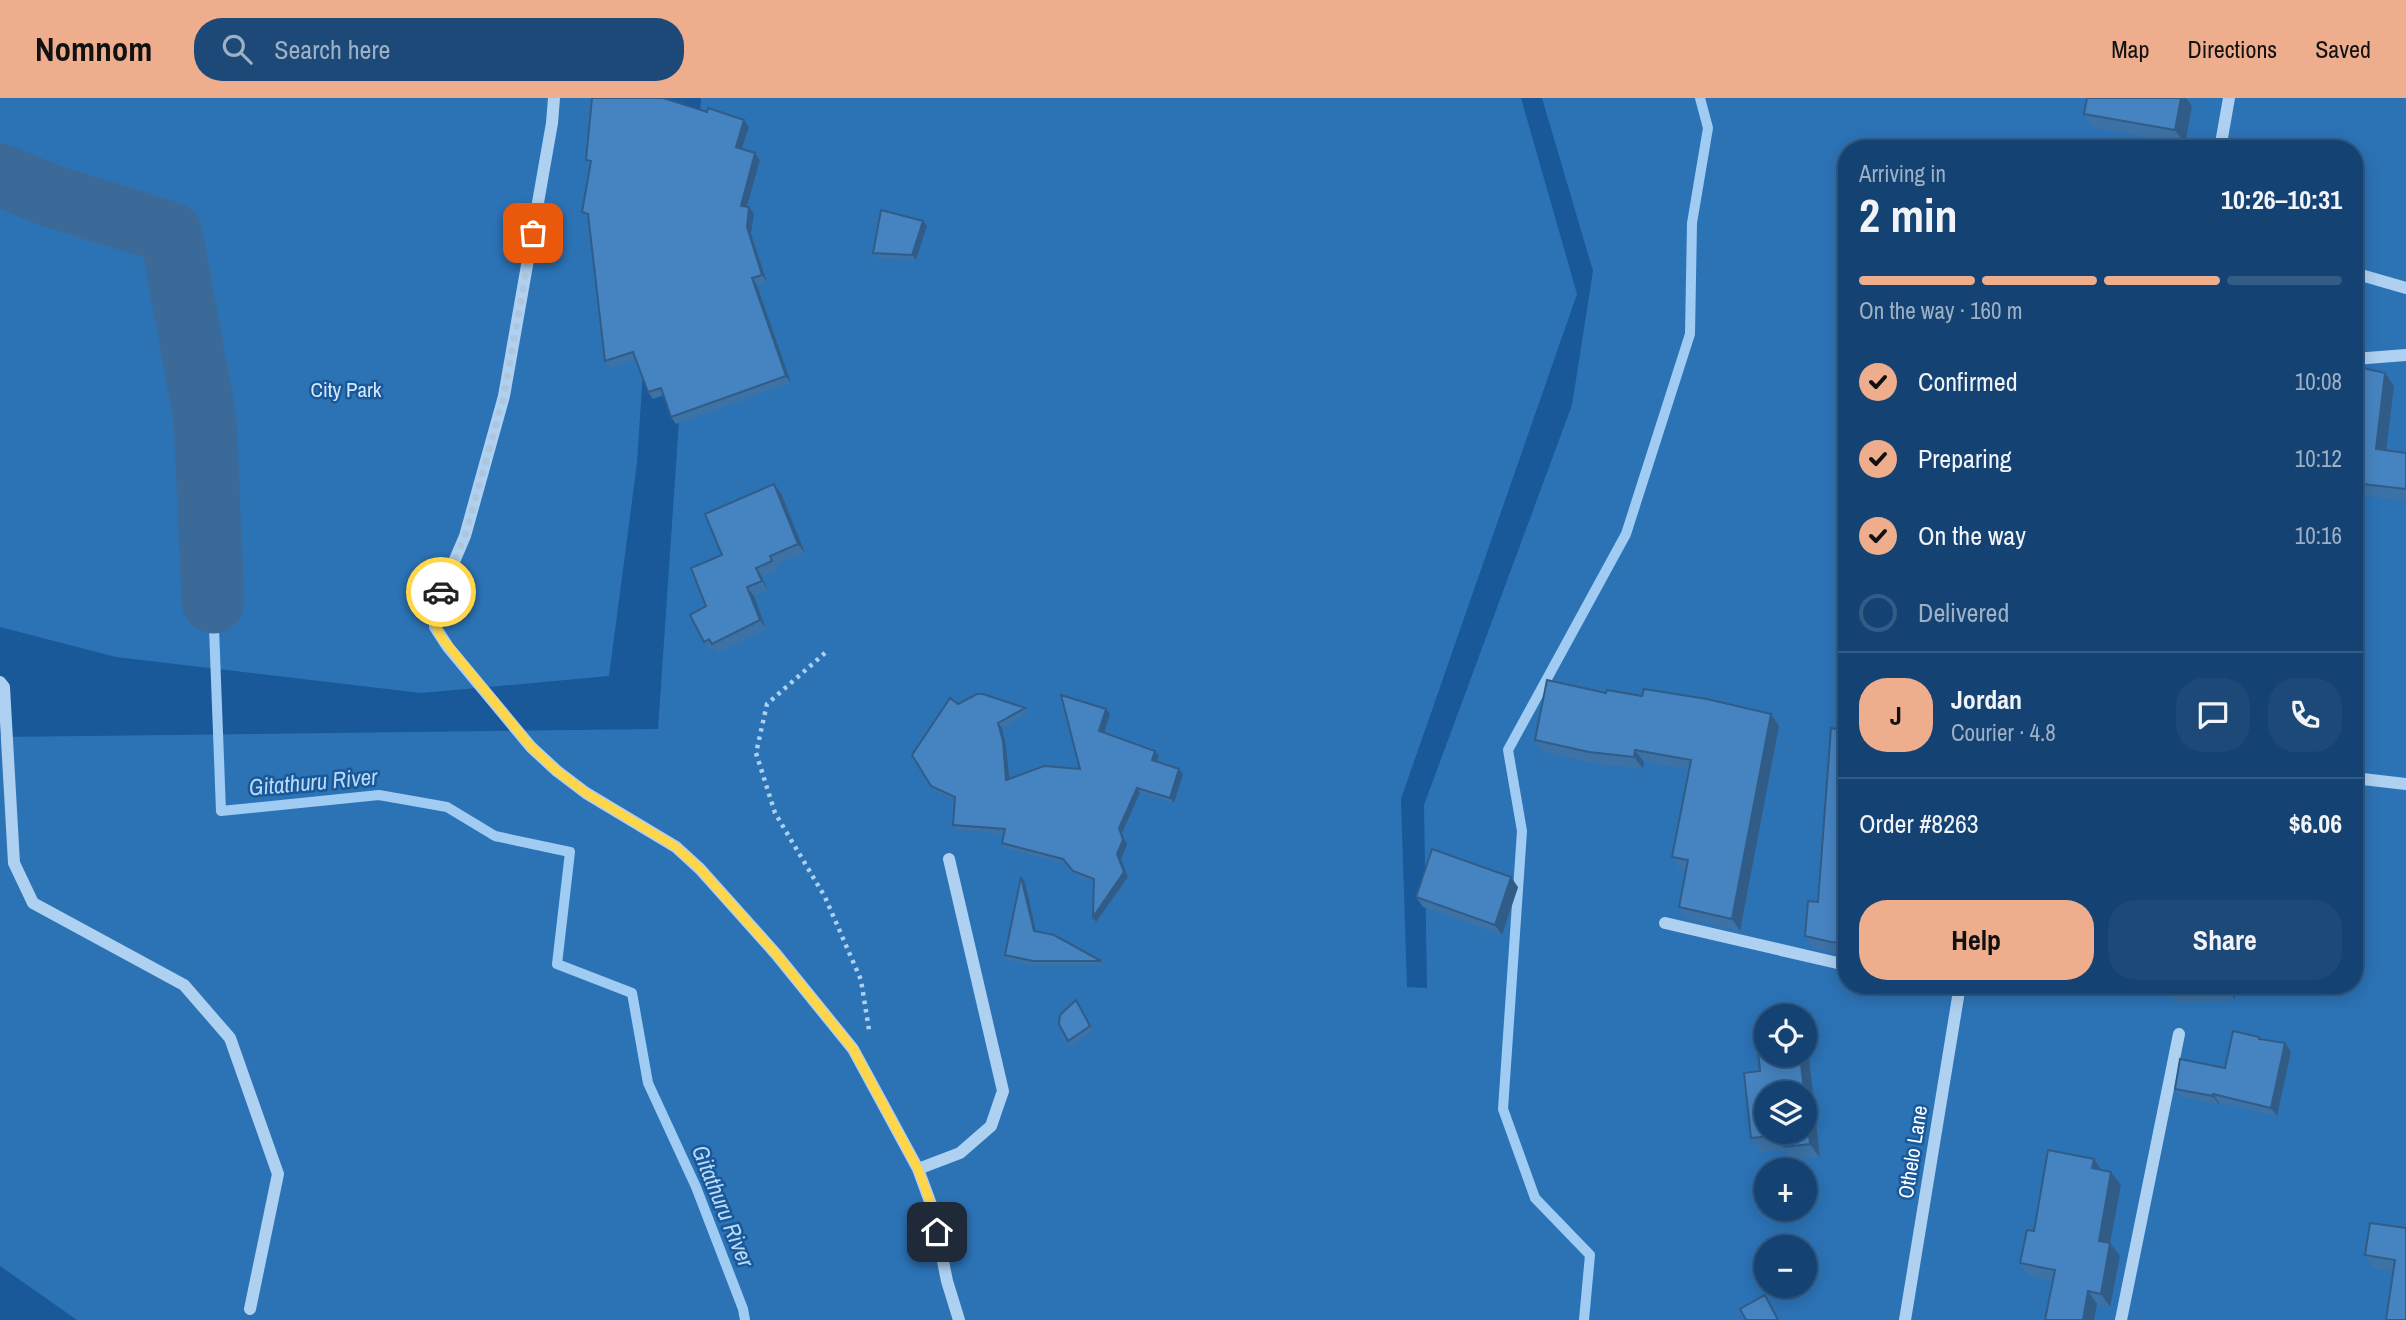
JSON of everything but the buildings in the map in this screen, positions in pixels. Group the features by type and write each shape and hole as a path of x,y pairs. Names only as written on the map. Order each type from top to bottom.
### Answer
{"street":[{"path":"554,98 552,123 504,396 465,536 436,604 435,627 448,647 531,747 557,771 586,793 676,847 700,869 776,954 853,1049 918,1169 932,1207 947,1281 959,1320"},
{"path":"2222,140 2229,98"},
{"path":"2363,275 2406,288"},
{"path":"2363,358 2406,355"},
{"path":"0,682 4,687 14,863 33,903 184,985 230,1038 278,1174 250,1309"},
{"path":"2363,779 2406,784"},
{"path":"918,1169 960,1153 991,1126 1003,1091 949,859"},
{"path":"1665,923 1838,963"},
{"name":"Othelo Lane","path":"1905,1320 1959,994"},
{"path":"2121,1320 2179,1034"}],"path":[{"path":"825,653 767,704 757,753 775,813 825,897 861,980 869,1031 853,1049"}],"green space":[{"name":"City Park","path":"0,98 661,98 637,463 609,676 421,693 116,657 0,627"},
{"path":"701,98 1521,98 1577,294 1401,799 1407,987 1427,988 1424,805 1572,405 1593,271 1542,98 2406,98 2406,1320 77,1320 0,1266 0,737 658,729"}],"waterway":[{"path":"1584,1320 1590,1255 1535,1198 1503,1109 1522,831 1508,750 1626,534 1690,334 1692,223 1708,128 1700,98"},
{"path":"0,175 51,196 171,233 205,419 213,602"},
{"name":"Gitathuru River","path":"213,602 221,811 379,795 447,807 495,836 570,852 557,964 632,993 648,1083 696,1187 745,1320"}],"way so far":[{"path":"441,592 465,536 504,396 533,233"}],"route":[{"path":"441,592 436,604 435,627 448,647 531,747 586,793 676,847 700,869 776,954 853,1049 918,1169 932,1207 937,1232"}]}
